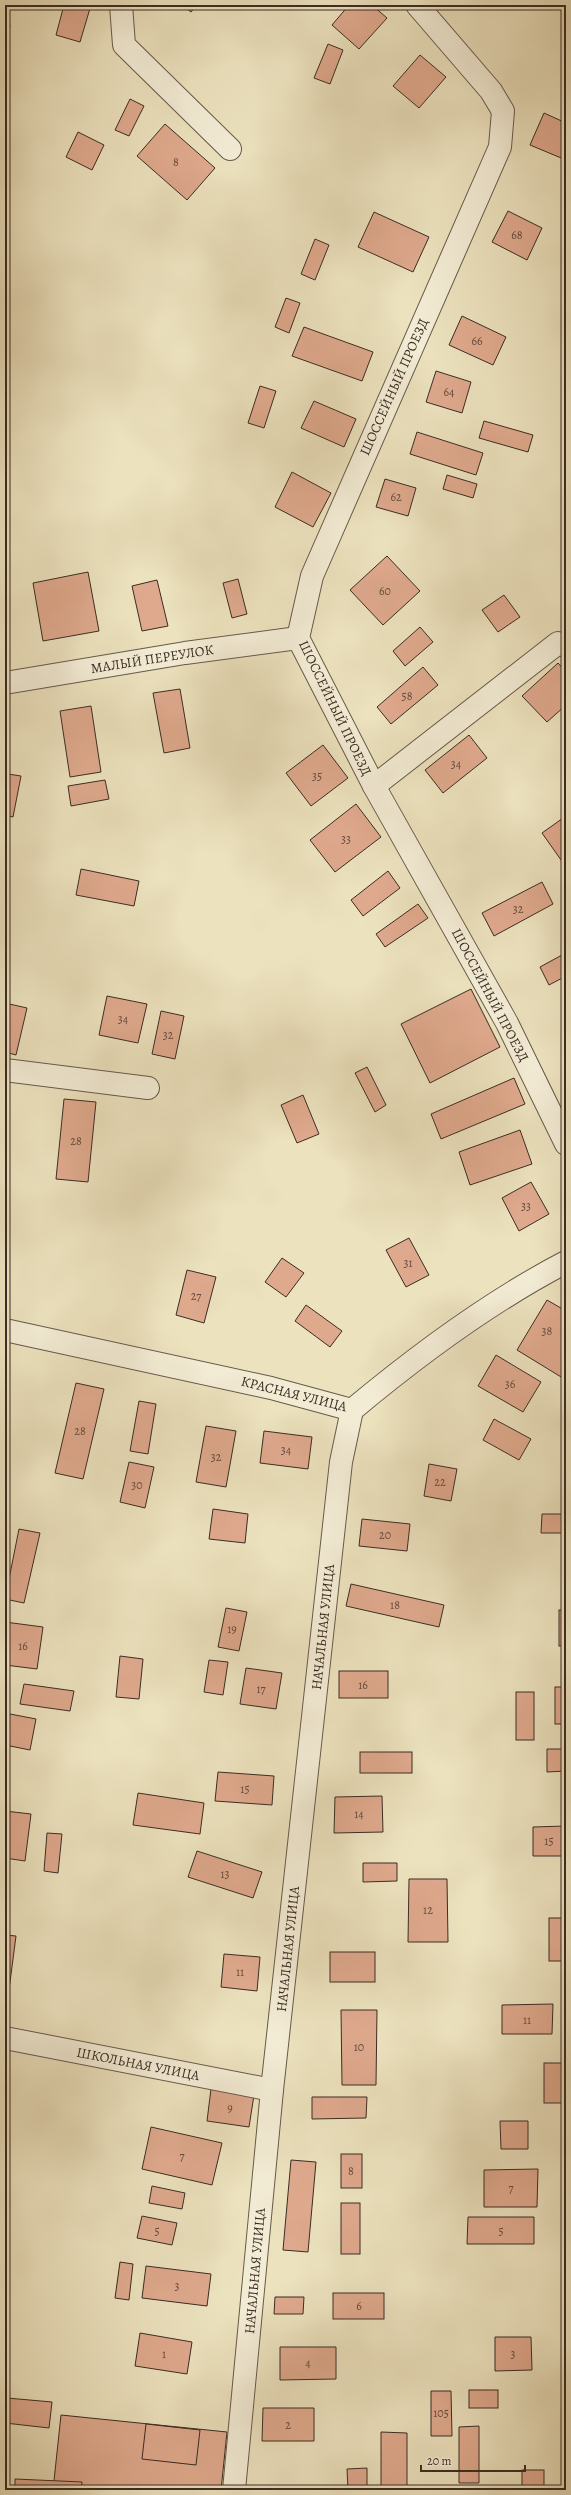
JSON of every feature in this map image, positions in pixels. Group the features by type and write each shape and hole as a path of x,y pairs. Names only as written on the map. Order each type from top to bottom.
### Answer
{"street":[{"path":"121,5 124,45 230,149"},
{"name":"ШОССЕЙНЫЙ ПРОЕЗД","path":"417,5 491,91 503,111 500,146 312,576 298,638 374,786 507,1023 566,1144"},
{"name":"МАЛЫЙ ПЕРЕУЛОК","path":"5,683 185,653 298,638"},
{"name":"ШОССЕЙНЫЙ ПРОЕЗД","path":"374,786 558,643 566,646"},
{"path":"5,1070 148,1088"},
{"name":"КРАСНАЯ УЛИЦА","path":"5,1330 271,1388 352,1410 403,1367 516,1288 566,1262"},
{"name":"НАЧАЛЬНАЯ УЛИЦА","path":"234,2490 272,2090 341,1462 352,1410"},
{"name":"ШКОЛЬНАЯ УЛИЦА","path":"5,2038 272,2090"}],"building":[{"path":"64,5 91,5 80,42 56,35"},
{"path":"182,5 197,5 191,12"},
{"path":"349,5 372,5 387,18 359,49 332,25"},
{"path":"5,25 10,25 6,53 5,53"},
{"path":"328,44 343,50 330,84 314,78"},
{"path":"420,55 446,77 419,108 393,86"},
{"path":"130,99 144,106 129,136 115,130"},
{"path":"544,113 566,123 566,160 530,145"},
{"path":"165,124 215,168 187,200 137,156"},
{"path":"78,132 104,145 92,170 66,157"},
{"path":"508,211 542,228 527,260 492,242"},
{"path":"374,212 429,237 413,272 358,247"},
{"path":"315,239 329,245 315,280 301,274"},
{"path":"286,298 300,303 289,333 275,327"},
{"path":"462,316 506,337 493,365 449,345"},
{"path":"304,327 373,352 362,381 292,356"},
{"path":"436,371 471,382 462,413 426,402"},
{"path":"260,386 276,391 264,428 248,423"},
{"path":"314,401 356,419 344,447 301,428"},
{"path":"484,421 533,435 528,452 479,438"},
{"path":"417,432 483,453 476,475 410,454"},
{"path":"292,472 331,493 313,527 275,507"},
{"path":"447,475 477,484 473,498 443,489"},
{"path":"385,479 416,488 408,516 376,507"},
{"path":"387,556 420,591 383,625 350,590"},
{"path":"88,572 99,631 43,641 33,583"},
{"path":"238,579 247,614 232,618 223,583"},
{"path":"157,580 168,626 142,631 132,586"},
{"path":"504,595 520,617 498,632 482,610"},
{"path":"420,627 433,642 405,666 393,651"},
{"path":"558,663 566,672 566,705 547,722 522,696"},
{"path":"423,667 438,685 391,724 377,707"},
{"path":"180,689 190,748 164,753 153,693"},
{"path":"91,706 101,772 70,777 60,711"},
{"path":"469,735 487,758 443,793 425,770"},
{"path":"323,745 348,778 311,806 286,773"},
{"path":"8,774 21,776 13,817 5,815 5,789"},
{"path":"105,780 109,799 71,806 68,786"},
{"path":"356,804 381,837 335,872 310,840"},
{"path":"566,816 566,867 542,833"},
{"path":"81,869 139,881 134,906 76,895"},
{"path":"388,871 400,888 363,916 351,900"},
{"path":"542,882 553,904 494,936 482,913"},
{"path":"418,904 428,918 385,947 376,934"},
{"path":"562,955 566,962 566,976 549,985 540,967"},
{"path":"471,989 500,1047 430,1083 401,1024"},
{"path":"107,996 147,1004 138,1043 99,1035"},
{"path":"5,1003 27,1008 16,1055 5,1052"},
{"path":"161,1011 184,1016 175,1059 152,1054"},
{"path":"367,1067 386,1105 375,1112 355,1073"},
{"path":"514,1078 525,1104 441,1139 431,1114"},
{"path":"303,1095 319,1134 297,1143 281,1105"},
{"path":"64,1099 96,1102 88,1182 56,1179"},
{"path":"520,1130 532,1164 470,1185 459,1152"},
{"path":"531,1182 549,1214 519,1231 502,1198"},
{"path":"409,1238 429,1275 406,1287 386,1250"},
{"path":"282,1258 304,1273 286,1297 265,1282"},
{"path":"187,1270 216,1277 204,1323 176,1315"},
{"path":"547,1300 566,1311 566,1380 517,1350"},
{"path":"306,1305 342,1331 330,1347 295,1321"},
{"path":"496,1355 541,1382 523,1412 478,1386"},
{"path":"76,1383 104,1389 83,1479 55,1473"},
{"path":"139,1401 156,1404 148,1454 130,1451"},
{"path":"494,1419 531,1439 519,1460 483,1440"},
{"path":"206,1426 236,1431 226,1487 196,1482"},
{"path":"264,1431 312,1437 308,1469 260,1463"},
{"path":"129,1462 154,1467 145,1508 120,1502"},
{"path":"429,1464 457,1469 451,1501 424,1496"},
{"path":"213,1509 248,1514 245,1543 209,1539"},
{"path":"542,1514 566,1514 566,1533 541,1533"},
{"path":"362,1519 410,1524 407,1551 359,1546"},
{"path":"19,1529 40,1533 24,1603 5,1599"},
{"path":"351,1584 444,1605 439,1627 346,1606"},
{"path":"226,1608 247,1612 239,1651 218,1647"},
{"path":"559,1610 566,1610 566,1646 559,1646"},
{"path":"5,1622 43,1627 37,1669 5,1665"},
{"path":"120,1656 143,1659 139,1699 116,1697"},
{"path":"209,1660 228,1662 223,1695 204,1692"},
{"path":"246,1668 282,1673 276,1709 240,1704"},
{"path":"339,1671 388,1671 388,1698 339,1698"},
{"path":"24,1684 74,1691 70,1711 20,1704"},
{"path":"555,1687 566,1687 566,1724 555,1724"},
{"path":"516,1692 534,1692 534,1740 516,1740"},
{"path":"5,1713 36,1719 30,1750 5,1745"},
{"path":"547,1749 566,1749 566,1771 547,1772"},
{"path":"360,1752 412,1752 412,1773 360,1773"},
{"path":"218,1772 274,1776 272,1805 215,1801"},
{"path":"138,1793 204,1803 200,1834 133,1825"},
{"path":"382,1796 383,1832 334,1833 335,1797"},
{"path":"5,1811 31,1814 25,1861 5,1858"},
{"path":"566,1826 566,1856 533,1856 533,1827"},
{"path":"47,1833 62,1834 58,1873 44,1871"},
{"path":"197,1851 262,1872 253,1898 188,1877"},
{"path":"363,1863 397,1863 397,1881 363,1882"},
{"path":"409,1879 447,1879 448,1942 408,1942"},
{"path":"549,1918 566,1918 566,1961 549,1961"},
{"path":"5,1935 16,1936 7,2005 5,2005"},
{"path":"330,1952 375,1952 375,1982 330,1982"},
{"path":"224,1954 260,1957 257,1991 221,1987"},
{"path":"553,2004 552,2034 502,2034 502,2005"},
{"path":"341,2010 377,2010 376,2085 342,2085"},
{"path":"544,2063 566,2063 566,2103 544,2103"},
{"path":"211,2089 254,2095 249,2127 207,2121"},
{"path":"312,2097 367,2097 366,2118 312,2119"},
{"path":"500,2121 528,2121 528,2149 501,2149"},
{"path":"151,2127 222,2143 212,2185 142,2169"},
{"path":"341,2154 362,2154 362,2188 341,2188"},
{"path":"291,2160 316,2162 308,2252 283,2250"},
{"path":"538,2169 537,2207 484,2207 484,2170"},
{"path":"152,2186 185,2193 182,2209 149,2203"},
{"path":"341,2203 360,2203 360,2254 341,2254"},
{"path":"142,2216 177,2223 172,2245 137,2238"},
{"path":"468,2217 534,2217 534,2244 467,2244"},
{"path":"120,2262 133,2264 129,2300 115,2298"},
{"path":"146,2266 211,2274 207,2306 142,2298"},
{"path":"333,2293 384,2293 384,2319 333,2319"},
{"path":"275,2297 304,2297 303,2314 274,2314"},
{"path":"140,2333 192,2342 187,2374 135,2366"},
{"path":"495,2337 531,2337 532,2370 495,2371"},
{"path":"280,2347 336,2347 336,2379 280,2380"},
{"path":"469,2390 498,2390 498,2408 469,2408"},
{"path":"431,2391 451,2391 452,2436 431,2436"},
{"path":"7,2398 52,2402 49,2428 5,2423"},
{"path":"263,2408 314,2408 314,2441 262,2441"},
{"path":"61,2415 227,2432 221,2490 53,2490"},
{"path":"146,2424 200,2430 196,2465 142,2459"},
{"path":"479,2426 479,2483 459,2483 459,2427"},
{"path":"381,2432 407,2433 407,2490 381,2490"},
{"path":"367,2468 367,2490 348,2490 347,2469"},
{"path":"522,2470 544,2470 544,2490 522,2490"},
{"path":"15,2479 82,2482 81,2490 15,2490"}]}
